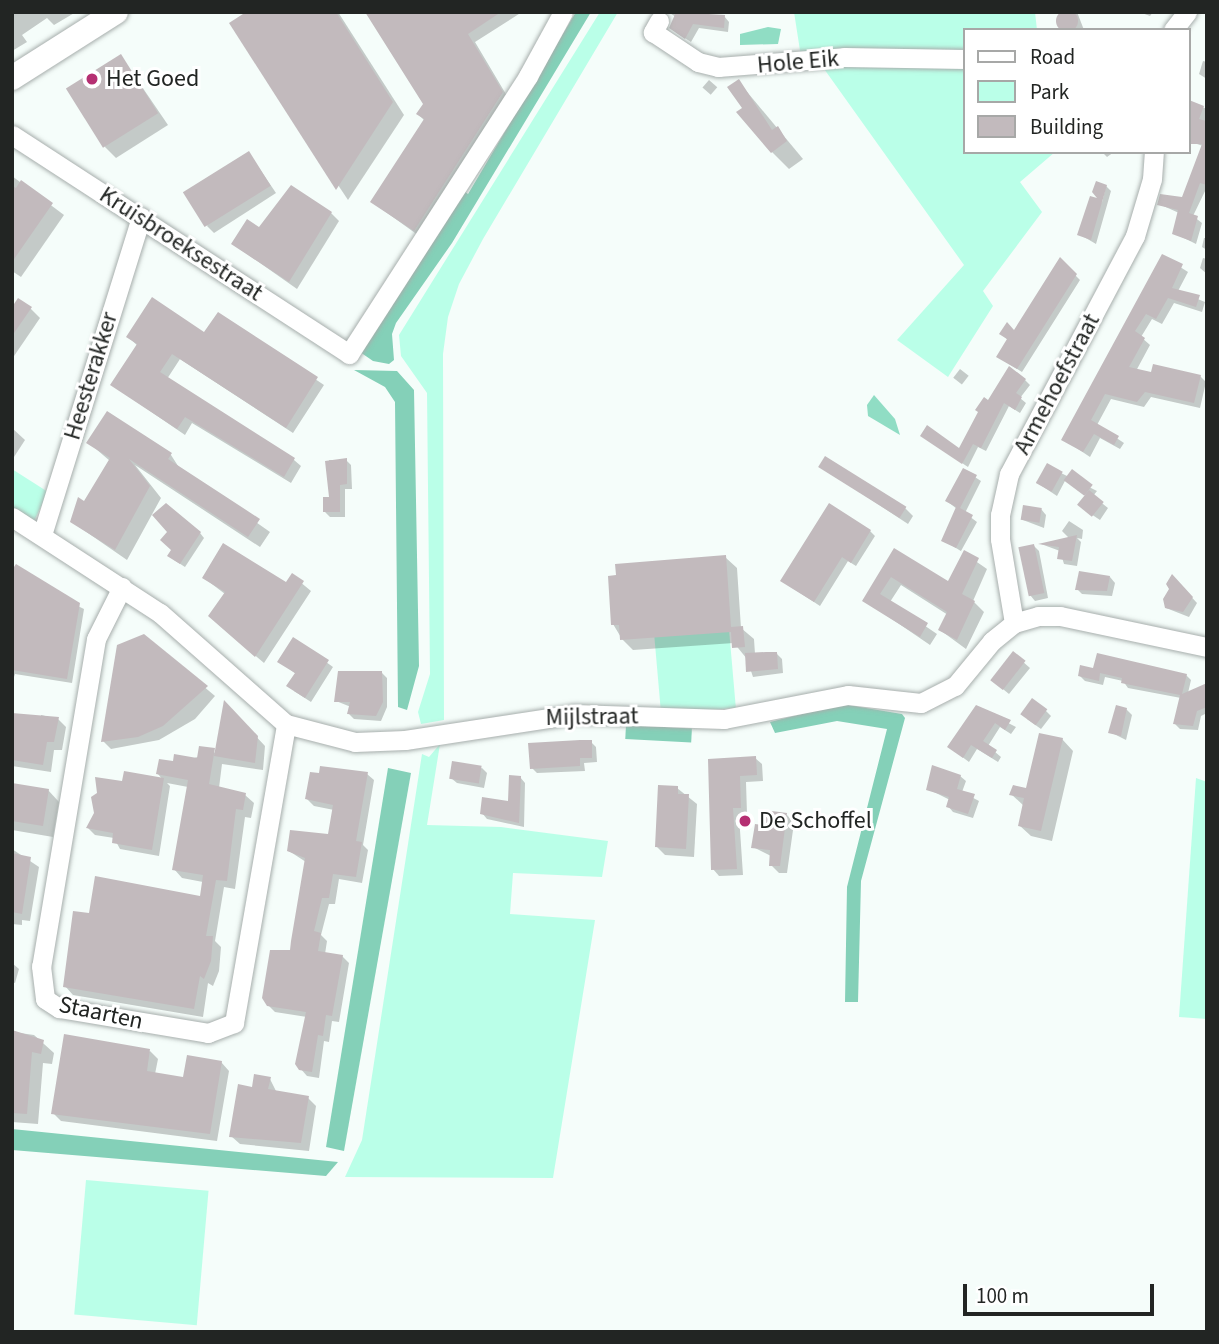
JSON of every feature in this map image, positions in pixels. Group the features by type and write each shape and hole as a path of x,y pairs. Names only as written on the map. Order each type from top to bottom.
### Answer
{"main road":[{"path":"12,78 116,12"}],"street":[{"name":"Kruisbroeksestraat","path":"12,135 349,355 528,76 563,12"},
{"path":"1175,28 1187,12"},
{"name":"Hole Eik","path":"659,21 653,32 698,62 718,67 844,57 964,59"},
{"name":"Armehoefstraat","path":"1014,623 1000,539 1000,515 1010,474 1135,236 1152,178 1154,154"},
{"name":"Heesterakker","path":"42,535 141,217"},
{"name":"Mijlstraat","path":"12,517 122,587 196,642 286,724 340,740 375,743 574,713 724,719 848,695 920,703 955,686 992,641 1014,623"},
{"name":"Staarten","path":"122,587 96,639 41,966 45,999 59,1008 208,1032 234,1023 286,724"},
{"path":"1014,623 1060,616 1207,647"}],"green space":[{"path":"600,12 618,12 483,239 459,284 448,317 443,354 444,720 421,724 418,712 430,674 427,393 401,356 399,335"},
{"path":"794,12 1035,12 1037,28 964,28 964,55 801,57"},
{"path":"964,65 964,154 1053,154 1020,182 1042,212 983,291 993,306 948,377 897,340 964,265 822,66"},
{"path":"12,469 48,492 34,521 12,511"},
{"path":"728,618 736,708 661,714 653,625"},
{"path":"440,744 427,825 501,827 608,841 602,877 513,873 510,914 595,920 553,1178 345,1177 362,1140 422,754 429,757"},
{"path":"1196,778 1207,782 1207,1019 1179,1017"},
{"path":"86,1180 209,1191 197,1325 74,1314"}],"shaded area":[{"path":"576,12 591,12 452,243 396,323 392,334 394,360 389,364 373,361 360,352 460,188 468,194"},
{"path":"768,27 781,29 778,44 740,45 740,34"},
{"path":"354,370 397,371 414,390 419,666 407,710 398,707 395,402 385,387"},
{"path":"874,395 895,419 900,435 868,416 867,405"},
{"path":"842,704 902,714 905,718 861,881 858,1002 845,1002 847,887 887,729 837,721 775,733 770,722"},
{"path":"626,725 692,728 691,742 625,739"},
{"path":"388,768 411,773 344,1151 326,1147"},
{"path":"12,1129 338,1162 326,1176 12,1150"}],"building":[{"path":"1063,11 1071,11 1077,17 1076,28 1058,28 1057,25 1057,17"},
{"path":"246,12 336,12 393,102 336,190 229,23"},
{"path":"365,12 501,12 468,34 503,92 414,231 370,202 424,119 416,114 423,104"},
{"path":"676,12 725,15 724,28 693,24 685,39 669,28"},
{"path":"121,54 158,113 103,148 66,88"},
{"path":"739,79 772,130 778,126 787,141 771,153 736,112 742,108 727,87"},
{"path":"1191,101 1204,106 1199,119 1206,121 1207,185 1200,183 1189,213 1198,216 1191,241 1172,234 1178,210 1157,205 1160,194 1182,197 1202,144 1191,144"},
{"path":"249,151 271,186 205,227 183,192"},
{"path":"21,180 53,203 12,262 12,186 16,188"},
{"path":"1096,181 1107,185 1091,240 1077,235 1090,196 1097,198 1092,192"},
{"path":"291,185 332,212 289,282 231,244 247,219 259,227"},
{"path":"1162,254 1183,264 1172,288 1200,295 1196,307 1168,298 1156,319 1146,314 1135,331 1145,338 1129,367 1151,372 1153,364 1201,375 1194,403 1145,392 1137,402 1105,394 1091,420 1119,436 1114,445 1094,434 1083,452 1061,440"},
{"path":"1060,257 1077,274 1017,369 996,357 1007,339 999,334 1007,322 1014,330"},
{"path":"152,297 204,332 218,312 318,377 286,428 172,354 160,372 295,458 284,477 185,417 177,429 110,385 137,344 126,337"},
{"path":"18,298 32,307 12,336 12,307"},
{"path":"1009,366 1026,379 1016,393 1022,397 1015,410 1004,403 981,448 973,444 962,464 920,436 927,425 959,448 978,412 975,410 984,397 988,400"},
{"path":"107,411 172,453 168,459 260,519 248,537 129,459 150,486 115,550 70,522 78,497 84,501 110,458 86,443"},
{"path":"825,456 906,507 900,518 818,467"},
{"path":"347,458 347,484 340,485 340,512 323,512 323,497 329,497 325,461"},
{"path":"1047,463 1063,472 1052,492 1036,483"},
{"path":"963,468 977,475 960,508 973,515 956,548 941,541 956,507 945,501"},
{"path":"1072,469 1093,485 1084,496 1064,480"},
{"path":"1089,490 1104,502 1092,517 1077,505"},
{"path":"166,503 201,532 180,564 167,556 171,550 160,540 167,532 152,515"},
{"path":"829,503 871,530 851,563 842,557 814,602 780,581"},
{"path":"1023,505 1042,508 1039,523 1021,520"},
{"path":"1077,535 1072,561 1057,559 1059,547 1038,544"},
{"path":"223,543 286,582 292,573 304,581 255,657 208,616 225,592 202,578"},
{"path":"1034,544 1044,593 1029,596 1018,547"},
{"path":"894,548 948,581 964,550 979,558 962,594 975,601 957,640 938,630 947,612 891,577 880,594 928,623 920,637 862,601"},
{"path":"726,555 731,627 743,626 745,647 732,648 731,632 620,640 619,625 611,625 608,576 616,575 615,564"},
{"path":"16,564 80,603 67,679 12,670 12,570"},
{"path":"1079,571 1110,576 1107,591 1075,590"},
{"path":"1172,574 1193,597 1183,612 1165,608 1163,599 1169,589 1166,584"},
{"path":"144,634 208,686 163,726 138,737 101,742 117,645"},
{"path":"293,637 329,660 305,698 286,686 295,673 277,662"},
{"path":"1013,651 1026,661 1003,690 990,680"},
{"path":"777,652 778,669 746,672 745,653"},
{"path":"1097,653 1187,674 1182,694 1207,683 1207,707 1197,711 1193,726 1173,724 1180,695 1121,683 1122,678 1100,673 1099,681 1078,676 1080,665 1093,668"},
{"path":"338,671 382,671 383,702 376,716 347,714 350,702 334,702"},
{"path":"1032,698 1047,709 1036,725 1020,714"},
{"path":"224,700 258,736 255,763 214,756"},
{"path":"976,705 1011,720 1005,730 995,723 983,741 997,750 992,758 971,745 963,758 947,747"},
{"path":"1116,705 1127,708 1121,736 1108,733"},
{"path":"12,713 59,717 54,742 47,742 43,765 12,760"},
{"path":"1039,733 1063,738 1041,831 1018,826 1024,798 1009,795 1013,785 1026,788"},
{"path":"592,740 592,758 580,758 580,766 530,769 528,743"},
{"path":"199,746 215,748 209,784 246,793 243,810 236,809 227,881 216,880 206,936 213,936 211,961 204,979 200,976 194,1009 63,987 73,911 89,913 95,876 200,896 203,875 172,870 188,780 156,774 159,759 173,761 174,754 197,758"},
{"path":"756,756 757,775 740,776 741,808 733,808 737,869 711,870 708,759"},
{"path":"452,761 482,766 479,783 449,779"},
{"path":"932,765 961,775 957,789 975,794 968,814 946,807 949,797 926,790"},
{"path":"320,766 368,772 356,841 362,842 356,877 333,874 329,898 322,898 314,931 321,933 318,951 343,955 332,1016 326,1015 323,1036 318,1035 312,1072 299,1070 295,1064 306,1012 267,1006 262,998 270,950 290,950 305,858 287,851 290,830 328,834 333,805 305,799 310,772 319,773"},
{"path":"124,771 164,778 152,850 112,843 113,833 86,828 94,813 91,797 97,793 95,777 122,781"},
{"path":"509,775 521,776 519,823 480,814 482,797 508,801"},
{"path":"12,783 49,789 43,826 12,821"},
{"path":"658,785 678,786 678,794 689,794 686,849 655,847"},
{"path":"764,810 787,813 780,866 769,866 770,850 751,848 755,824 762,825"},
{"path":"12,853 31,857 22,914 12,912"},
{"path":"12,1030 44,1040 41,1054 32,1052 27,1114 12,1113"},
{"path":"64,1034 150,1049 147,1071 183,1077 187,1055 222,1061 210,1134 51,1114"},
{"path":"254,1074 271,1077 268,1089 309,1096 301,1143 229,1137 238,1084 252,1087"}],"place":[{"name":"Het Goed","path":"92,79"},
{"name":"De Schoffel","path":"745,821"}]}
